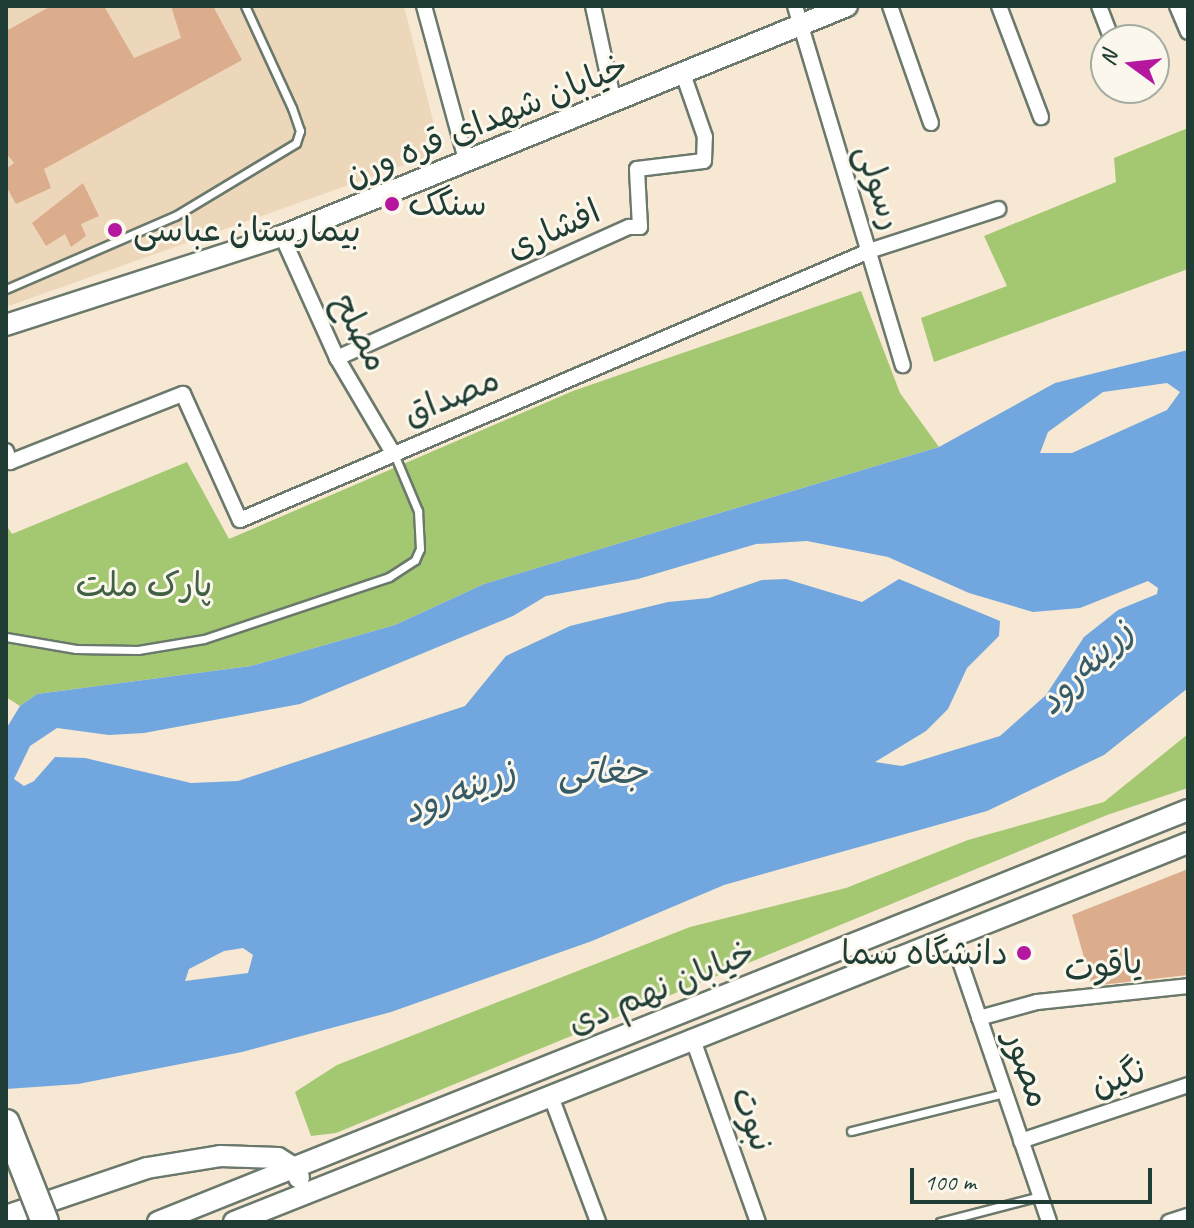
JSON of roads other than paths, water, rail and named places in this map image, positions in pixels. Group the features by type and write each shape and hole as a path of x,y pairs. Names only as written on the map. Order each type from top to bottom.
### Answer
{"highway":[{"path":"6,1123 45,1222"}],"main road":[{"name":"خیابان شهدای قره ورن","path":"7,323 282,236 683,74 796,16 847,6"},
{"name":"خیابان نهم دی","path":"158,1222 297,1170 1188,810"},
{"name":"خیابان نهم دی","path":"234,1222 692,1037 1188,843"},
{"path":"941,909 951,935"},
{"path":"6,1216 147,1168 220,1156 278,1158 297,1170 303,1194"}],"street":[{"path":"424,6 467,163"},
{"path":"593,6 614,103"},
{"path":"890,6 931,123"},
{"path":"999,6 1041,117"},
{"path":"1177,6 1188,32"},
{"name":"رسولی","path":"796,16 903,365"},
{"name":"افشاری","path":"337,358 629,227 640,227 637,169 704,161 705,137 683,74"},
{"name":"مصداق","path":"6,451 10,462 183,394 240,520 869,251 998,209"},
{"name":"مصلح","path":"282,236 337,358 393,453"},
{"name":"مصور","path":"951,935 1049,1222"},
{"name":"یاقوت","path":"979,1018 1037,1002 1188,986"},
{"name":"نبوت","path":"692,1037 758,1222"},
{"name":"نگین","path":"1021,1141 1188,1085"},
{"path":"550,1094 598,1222"},
{"path":"1169,1222 1188,1216"}],"lane":[{"path":"6,289 175,216 296,143 300,131 292,108 245,6"},
{"path":"6,637 76,649 138,650 204,639 389,577 415,560 420,549 418,511 393,453"},
{"path":"851,1131 1005,1093"},
{"path":"940,1222 1040,1196"}],"water":[{"name":"جغاتی","path":"1188,350 1188,688 1104,755 987,811 724,885 592,941 391,1012 242,1052 78,1084 6,1089 6,729 20,706 37,694 251,666 395,625 484,584 939,447 1055,383","holes":["1167,383 1180,392 1167,410 1072,453 1040,453 1048,432 1103,392","807,541 888,557 969,593 1033,612 1080,608 1148,581 1158,588 1157,594 1118,610 1084,637 1046,695 1000,736 902,766 875,762 926,731 948,709 967,668 999,636 1000,621 899,579 862,602 786,579 762,580 709,598 668,602 570,626 506,656 465,706 238,781 191,783 85,758 55,757 34,781 24,786 14,779 30,746 57,728 109,735 144,733 300,704 513,616 546,596 638,579 756,544","243,948 253,955 248,973 185,981 189,969 224,951"]}],"place":[{"name":"سنگک","path":"392,204"},
{"name":"بیمارستان عباسی","path":"115,230"},
{"name":"دانشگاه سما","path":"1024,953"}],"park label":[{"name":"پارک ملت","path":"144,585"}],"water label":[{"name":"زرینه‌رود","path":"1085,667"},
{"name":"زرینه‌رود","path":"459,791"}]}
